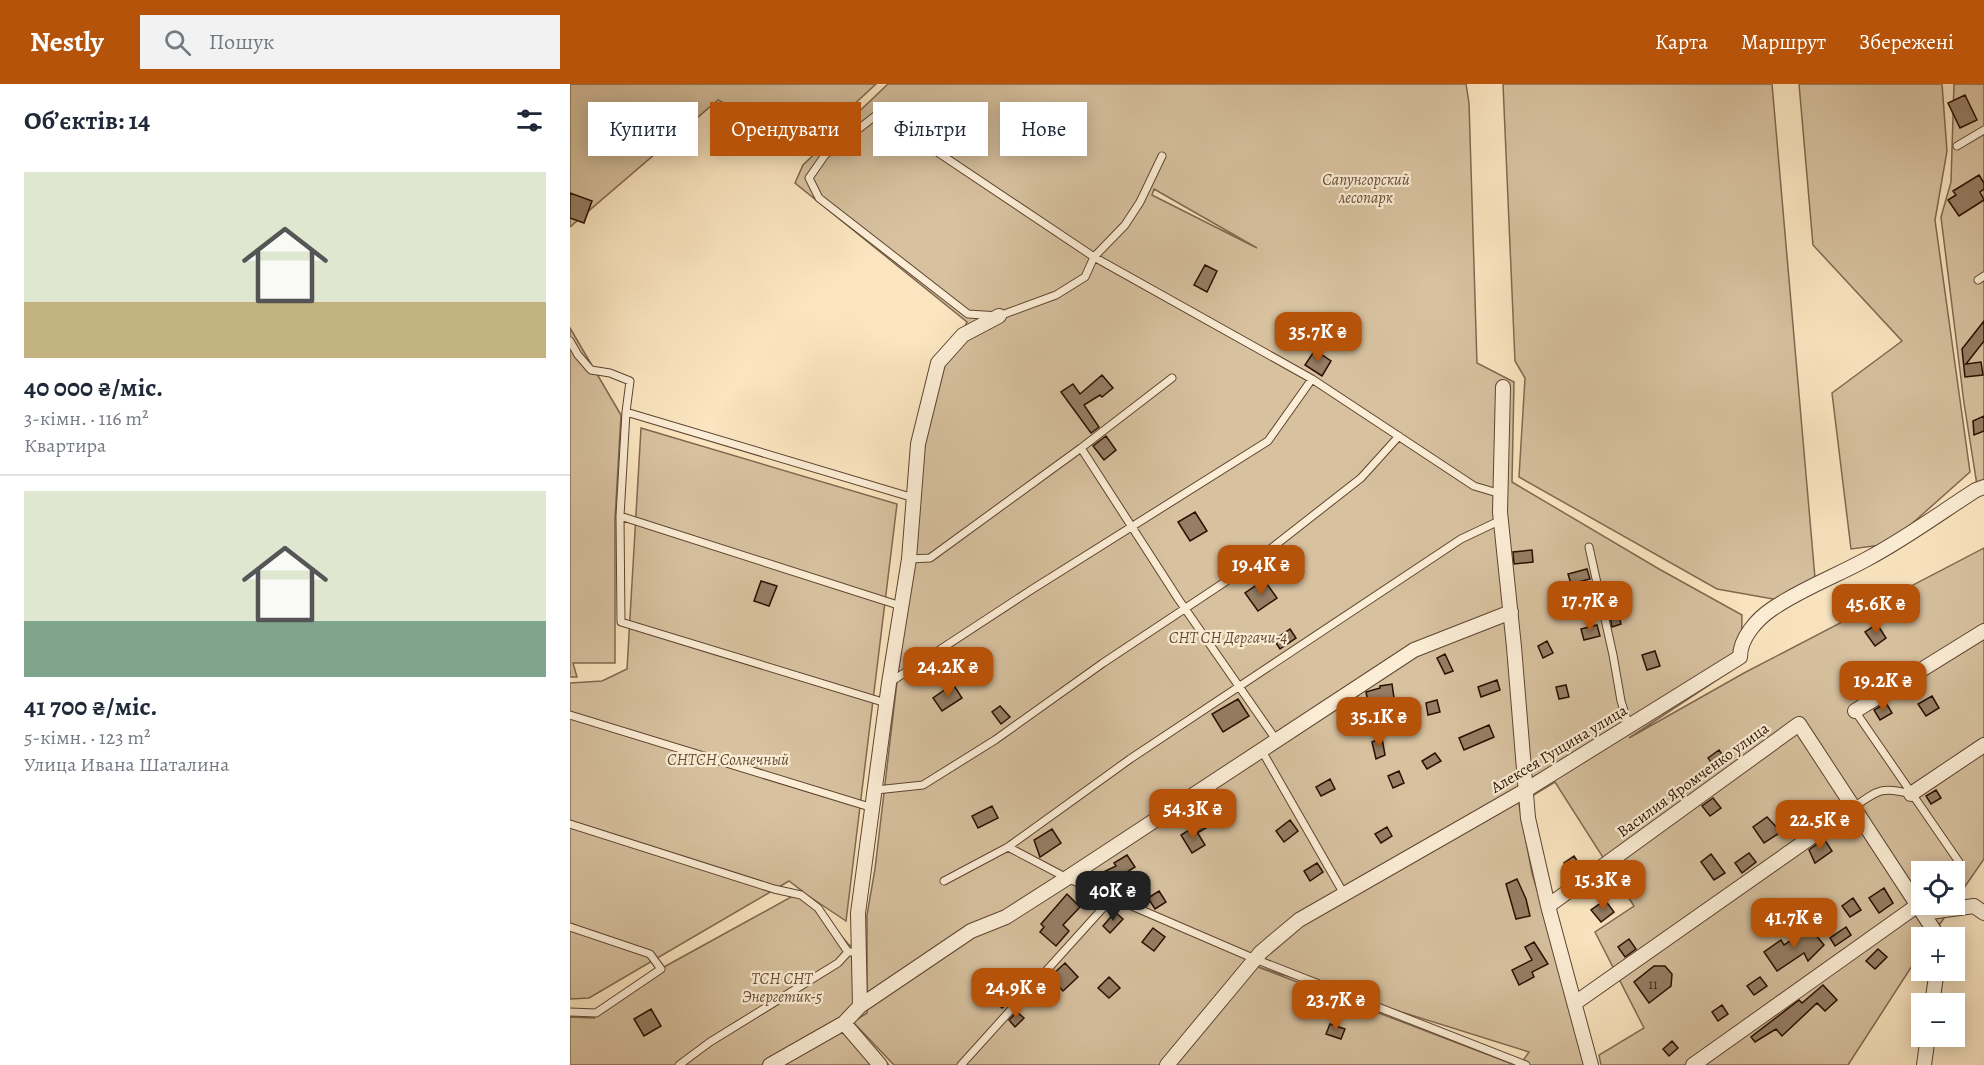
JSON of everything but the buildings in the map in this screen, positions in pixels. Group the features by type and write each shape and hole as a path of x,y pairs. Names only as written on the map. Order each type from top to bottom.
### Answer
{"street":[{"path":"860,1006 854,952 858,913 886,703 909,560 918,444 938,363 963,334 999,316"},
{"path":"1503,387 1501,520 1528,818 1548,906 1591,1065"},
{"name":"Алексея Гущина улица","path":"1167,1065 1255,959 1299,920 1526,790 1740,657 1740,645 1753,627 1772,609 1900,541 1930,519 1984,487"},
{"path":"770,1065 844,1023 860,1006 971,931 1006,917 1414,650 1511,612"},
{"path":"1855,711 1984,631"},
{"name":"Василия Яромченко улица","path":"1548,906 1799,724 1854,807"},
{"path":"1911,794 1984,745"},
{"path":"1575,1003 1854,807 1911,892"},
{"path":"1965,906 1974,906 1984,913"},
{"path":"1693,1065 1911,914"},
{"path":"844,1023 880,1065"},
{"path":"1924,1065 1926,1047"}],"lane":[{"path":"1162,156 1140,202 1125,225 1094,257 1085,277 1056,295 999,316 968,314 819,198 809,178 825,155 879,113 1094,257 1312,379 1474,486 1501,494"},
{"path":"1957,146 1984,130"},
{"path":"570,341 591,370 610,373 630,381 620,516 621,622 886,703"},
{"path":"909,560 930,558 1081,448 1172,378"},
{"path":"889,683 1131,526 1268,441 1312,379"},
{"path":"626,412 914,498"},
{"path":"876,790 923,785 995,740 1103,663 1246,568 1361,478 1399,436"},
{"path":"1081,448 1184,608 1277,741"},
{"path":"620,516 901,606"},
{"path":"944,881 1008,847 1130,759 1461,539 1501,520"},
{"path":"1588,547 1613,655 1621,701 1629,726"},
{"path":"1855,711 1958,861"},
{"path":"570,715 873,808"},
{"path":"1262,751 1344,894"},
{"path":"1854,807 1875,792 1895,790 1911,794"},
{"path":"570,824 774,889 801,895 818,908 854,952 710,1042 679,1065"},
{"path":"1008,847 1067,878 1255,959 1526,1065"},
{"path":"961,1065 1112,898"},
{"path":"570,927 650,954 661,969 596,1013 570,1012"}],"green space":[{"path":"570,84 876,84 857,102 722,102 718,100 710,102 710,107 698,117 698,102 588,102 588,156 653,156 570,227"},
{"name":"СНТ СН Дергачи-4","path":"888,84 1466,84 1469,103 1477,363 1514,382 1512,482 1742,615 1741,664 1629,738 1744,673 1984,548 1984,859 1965,887 1965,861 1911,861 1911,915 1946,915 1938,927 1911,927 1911,967 1848,1065 1601,1065 1599,1055 1644,1028 1595,932 1634,906 1555,782 1519,804 1532,873 1590,1065 1520,1065 1529,1052 1258,967 1515,1065 894,1065 853,1022 867,1013 867,915 875,869 925,444 944,368 967,322 795,183 803,165 812,156 861,156 861,110","holes":["1154,189 1257,248 1152,195"]},
{"path":"1503,84 1772,84 1815,578 1784,601 1717,589 1519,477 1525,378 1515,361"},
{"path":"1799,84 1942,84 1947,151 1935,220 1970,472 1889,544 1851,549 1832,393 1902,341 1813,245"},
{"path":"1954,84 1984,84 1984,481 1977,485 1964,403 1941,217 1951,182"},
{"path":"570,328 621,415 615,519 615,663 573,663 577,677 570,677"},
{"name":"СНТСН Солнечный","path":"641,428 897,504 846,921 807,895 849,945 864,951 850,1023 889,1065 570,1065 570,1017 594,1018 664,967 802,891 789,881 589,998 570,999 570,683 602,681 627,669"}],"park label":[{"name":"Сапунгорский лесопарк","path":"1366,189"},
{"name":"ТСН СНТ Энергетик-5","path":"782,988"}]}
